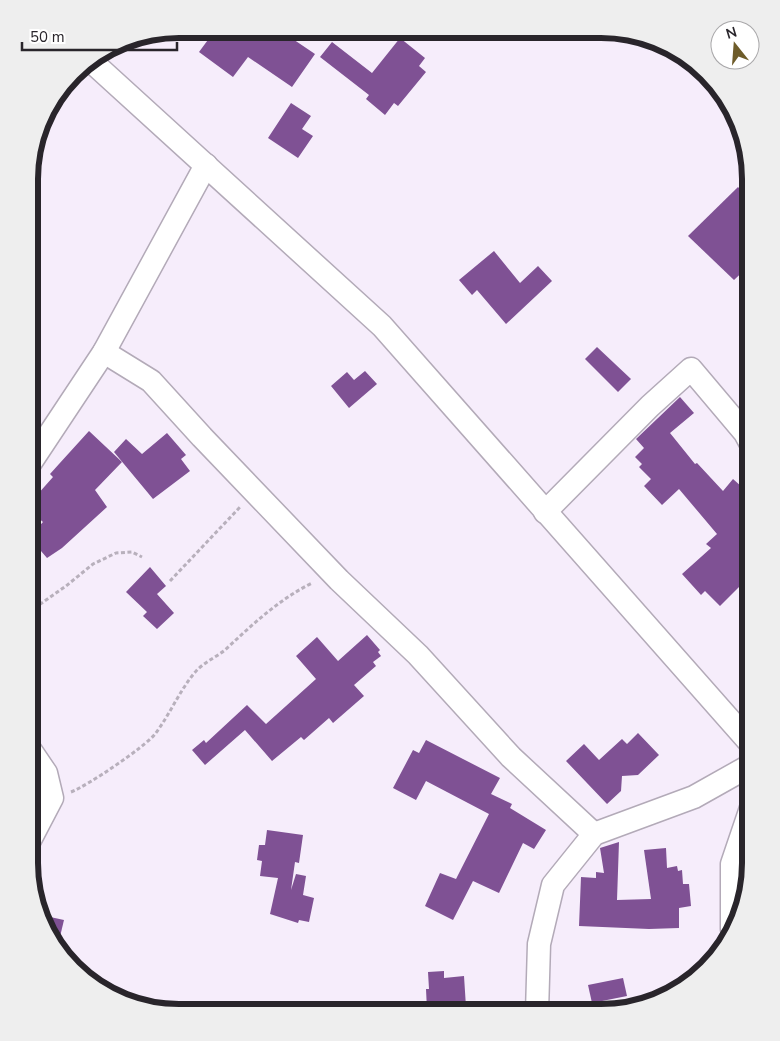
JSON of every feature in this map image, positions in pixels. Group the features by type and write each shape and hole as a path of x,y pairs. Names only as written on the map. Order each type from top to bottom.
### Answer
{"street":[{"path":"96,65 382,326 742,734"},
{"path":"38,453 104,352 206,165"},
{"path":"104,352 151,381 339,580 418,655 511,757 594,834"},
{"path":"545,512 650,406 691,368 742,429"},
{"path":"38,761 46,773 52,798 38,825"},
{"path":"537,1004 539,944 553,885 594,834 694,796 742,770"},
{"path":"732,915 732,864 742,835"}],"path":[{"path":"170,581 256,492"},
{"path":"38,606 93,564 116,553 132,552 142,557"},
{"path":"52,798 75,791 111,768 154,736 173,709 182,689 199,668 223,651 272,608 312,582 339,580"}],"building":[{"path":"210,37 290,37 315,54 292,87 248,57 233,77 199,52"},
{"path":"400,38 425,58 419,66 426,72 398,106 394,103 385,115 366,99 369,95 320,57 332,42 372,73"},
{"path":"291,103 311,116 302,129 313,136 298,158 268,138"},
{"path":"738,187 742,191 742,272 734,280 688,236"},
{"path":"494,251 520,283 538,266 552,281 506,324 477,290 472,295 459,280"},
{"path":"597,347 631,379 618,392 585,359"},
{"path":"365,371 377,384 349,408 331,386 347,372 354,380"},
{"path":"680,397 694,413 670,433 695,464 697,463 723,491 733,479 742,487 742,584 720,606 705,591 701,595 682,574 711,548 706,544 717,534 679,489 662,505 644,486 651,479 639,467 642,464 635,457 644,448 636,439"},
{"path":"89,431 122,462 95,490 107,507 62,548 47,558 38,548 38,527 43,522 38,518 38,494 53,477 50,474"},
{"path":"167,433 186,455 181,459 190,471 153,499 114,452 126,439 142,454"},
{"path":"150,567 166,586 157,594 174,613 157,629 143,616 147,612 126,592"},
{"path":"367,635 380,650 378,652 381,656 373,662 376,666 354,685 364,696 333,723 329,718 304,740 301,737 272,761 245,730 205,765 192,750 204,740 206,743 247,705 266,724 316,679 296,656 317,637 338,661"},
{"path":"638,733 659,755 638,775 622,776 621,791 607,804 566,761 584,744 599,760 622,739 627,744"},
{"path":"426,740 500,778 491,794 512,804 510,808 546,830 534,849 523,843 499,893 473,881 453,920 425,906 440,873 456,879 489,814 426,781 416,800 393,788 413,750 419,753"},
{"path":"267,830 303,835 299,863 295,862 291,890 296,874 306,876 303,895 314,898 309,922 299,920 298,923 270,914 278,878 260,876 262,861 257,860 259,845 265,845"},
{"path":"619,842 617,900 651,899 644,850 666,848 667,868 677,866 678,871 682,870 683,884 689,884 691,906 679,908 679,928 649,929 579,926 581,877 596,878 596,872 604,873 600,848"},
{"path":"48,917 64,920 60,938"},
{"path":"444,971 444,978 464,976 466,1004 427,1004 426,989 429,989 428,972"},
{"path":"623,978 627,996 592,1003 588,985"}]}
